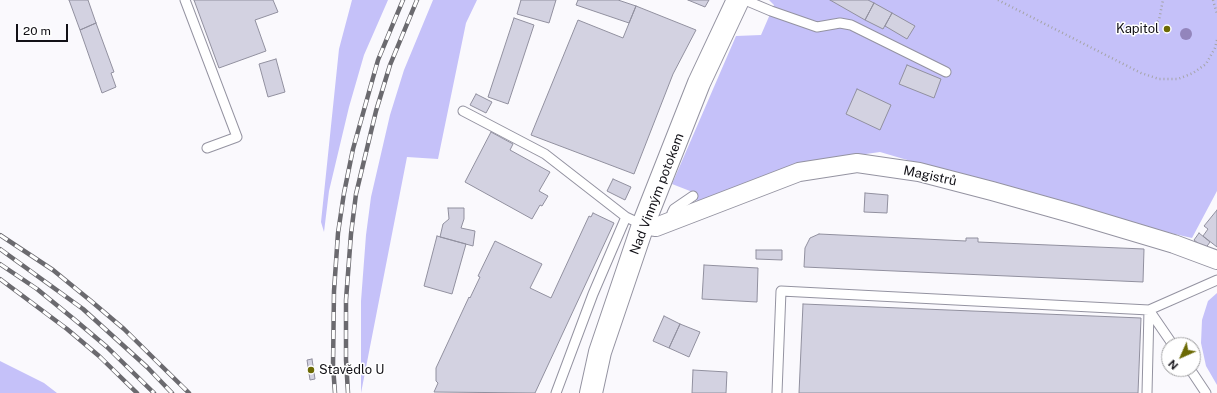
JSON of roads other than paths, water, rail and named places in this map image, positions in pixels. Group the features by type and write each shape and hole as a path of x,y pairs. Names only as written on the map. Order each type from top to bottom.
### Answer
{"street":[{"name":"Nad Vinným potokem","path":"592,393 600,352 635,221 738,0"},
{"name":"Magistrů","path":"635,221 656,227 799,172 857,163 919,172 992,191 1174,244 1217,260"}],"lane":[{"path":"186,0 236,137 207,148"},
{"path":"745,0 771,11 817,26 840,23 851,25 946,72"},
{"path":"463,111 545,154 635,221 592,294 556,393"},
{"path":"674,220 672,213 674,209 693,196"},
{"path":"777,393 781,292 1149,310 1217,280"},
{"path":"1149,310 1168,337"},
{"path":"1147,393 1149,310"},
{"path":"1195,377 1206,393"}],"railway":[{"path":"335,393 333,366 334,291 338,233 344,193 353,149 378,60 403,0"},
{"path":"348,393 346,360 346,300 351,234 356,194 376,111 390,65 417,0"},
{"path":"0,235 53,270 91,301 124,329 189,393"},
{"path":"0,249 83,309 147,367 172,393"},
{"path":"0,264 37,289 75,320 107,347 154,393"},
{"path":"0,279 67,329 99,356 137,393"}],"place":[{"name":"Kapitol","path":"1167,29"},
{"name":"Stavědlo U","path":"311,370"}]}
